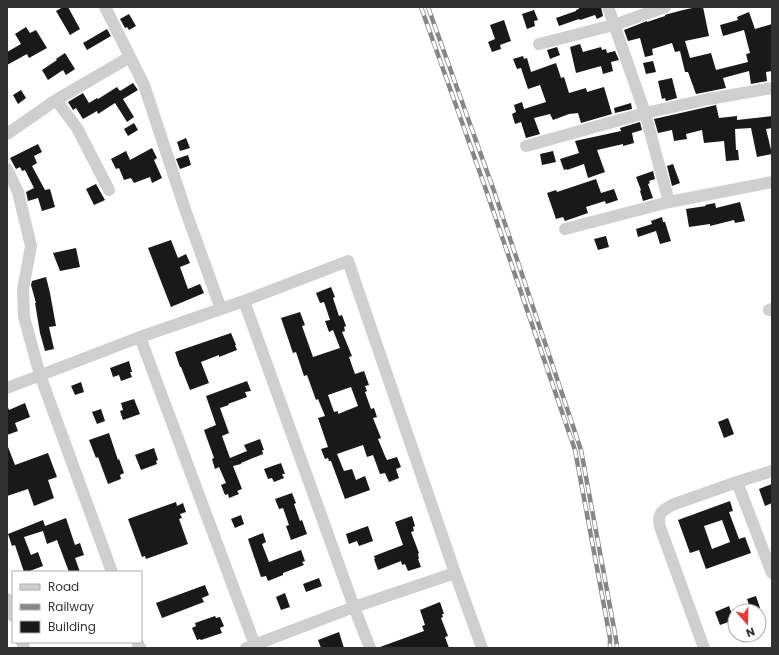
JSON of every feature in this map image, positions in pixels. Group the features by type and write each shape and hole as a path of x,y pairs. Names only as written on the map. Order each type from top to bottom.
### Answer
{"street":[{"path":"105,7 144,85 186,212 222,309"},
{"path":"608,7 645,113 669,202"},
{"path":"539,44 614,25 665,7"},
{"path":"7,134 56,100 130,57"},
{"path":"526,146 645,113 709,99 772,88"},
{"path":"56,100 77,128 109,190"},
{"path":"7,169 18,192 31,246 24,289 24,317 40,375 112,571"},
{"path":"565,229 669,202 772,182"},
{"path":"7,388 140,337 244,301 348,261 482,648"},
{"path":"244,301 370,648"},
{"path":"140,337 252,647 354,607 455,573"},
{"path":"704,648 660,527 658,520 660,513 665,508 672,505 772,471"},
{"path":"737,482 772,573"},
{"path":"7,599 12,613"}],"building":[{"path":"63,7 68,7 80,29 70,35 56,11"},
{"path":"578,7 601,7 603,16 597,19 595,15 559,26 556,18 576,11 579,9"},
{"path":"703,7 709,36 685,41 690,58 711,53 716,70 748,62 746,54 750,53 744,30 723,36 720,25 738,20 737,17 749,12 755,29 772,24 772,71 766,72 767,81 751,84 749,71 723,78 726,88 696,94 688,72 685,72 680,51 675,52 672,43 652,49 653,55 645,57 640,38 628,41 624,30 668,14"},
{"path":"534,10 538,20 534,21 535,26 527,29 522,14"},
{"path":"129,14 136,26 129,30 127,27 125,28 120,19"},
{"path":"504,20 511,41 500,45 501,49 492,52 488,42 495,39 490,25"},
{"path":"26,27 30,33 36,30 47,48 29,58 27,54 7,65 7,52 21,44 15,34"},
{"path":"107,29 111,36 87,50 83,43"},
{"path":"580,44 583,52 601,47 602,50 606,49 607,53 615,51 619,60 611,62 613,71 603,74 601,66 576,73 570,47"},
{"path":"557,47 560,55 550,59 547,50"},
{"path":"65,53 75,69 66,75 63,70 48,80 42,70"},
{"path":"523,56 524,59 527,58 531,72 556,63 561,78 564,77 569,93 586,88 587,92 604,87 612,114 581,123 578,113 569,114 553,120 550,114 534,118 540,134 526,138 521,122 515,124 512,114 516,112 514,105 522,102 524,109 546,102 540,85 528,89 521,68 517,69 513,59"},
{"path":"653,61 656,72 646,74 643,63"},
{"path":"672,78 677,98 666,101 665,98 662,99 658,81"},
{"path":"133,83 138,90 123,99 134,117 127,122 115,103 98,114 97,111 83,119 76,108 73,110 68,102 83,93 89,103 117,87 120,91"},
{"path":"21,90 26,98 18,104 13,95"},
{"path":"631,103 632,109 615,113 614,108"},
{"path":"716,105 719,118 737,116 737,120 772,116 772,128 766,129 772,154 757,157 751,128 735,129 736,150 738,150 739,160 726,161 724,141 704,143 702,130 686,134 687,139 674,141 672,130 658,133 654,119"},
{"path":"640,122 642,130 632,133 634,143 597,150 605,172 588,178 584,164 564,170 560,159 579,153 575,141 621,131 620,128"},
{"path":"134,123 138,130 128,136 124,129"},
{"path":"186,138 190,148 180,151 177,142"},
{"path":"38,144 42,152 34,156 37,163 32,166 45,190 50,189 55,207 42,211 38,198 28,201 26,192 34,188 25,170 22,171 20,167 16,169 10,158"},
{"path":"152,148 157,158 154,160 162,178 152,183 150,177 134,183 131,178 124,180 119,168 116,169 111,159 126,151 130,160"},
{"path":"553,151 556,162 542,165 540,154"},
{"path":"188,155 191,165 180,169 176,159"},
{"path":"673,164 680,183 672,186 667,166"},
{"path":"653,171 655,179 649,181 650,183 648,184 653,198 643,201 636,177"},
{"path":"596,179 601,193 614,189 618,200 606,204 605,201 586,207 588,213 565,221 563,217 556,219 547,193 556,190 557,192"},
{"path":"96,184 105,200 94,205 86,189"},
{"path":"740,202 745,221 735,223 734,220 710,226 710,224 689,227 686,209 715,203 716,208"},
{"path":"662,217 671,241 660,244 656,231 638,237 636,229 652,224 651,221"},
{"path":"606,236 609,247 598,250 594,239"},
{"path":"171,240 178,258 186,254 190,263 180,267 188,289 200,284 204,293 171,307 148,248"},
{"path":"76,248 80,267 60,271 53,253"},
{"path":"46,277 56,326 49,327 54,349 45,351 31,285 32,281"},
{"path":"331,287 339,316 342,315 346,326 344,327 345,331 342,332 352,356 349,357 355,374 364,371 369,385 365,386 367,391 365,392 371,409 374,408 377,417 373,418 381,438 378,439 387,460 397,457 401,467 396,469 399,478 389,482 385,473 380,474 373,455 367,457 363,445 337,454 344,471 352,469 356,480 365,476 370,490 345,499 331,461 329,461 328,458 325,459 321,449 328,447 318,418 325,416 318,399 316,400 307,375 304,376 296,352 293,353 281,318 300,312 305,325 302,326 313,357 340,348 333,330 329,332 325,321 330,320 324,302 320,303 316,293","holes":["351,387 358,406 338,414 338,411 334,412 328,395"]},
{"path":"231,333 237,350 201,362 209,383 190,390 175,352"},
{"path":"129,361 132,377 121,381 119,375 113,377 110,368"},
{"path":"247,381 251,391 245,392 247,397 220,408 229,433 222,436 230,458 247,451 244,445 260,439 264,450 262,450 263,454 233,466 242,489 237,491 239,494 229,498 228,494 225,495 221,485 226,483 219,467 215,469 212,459 214,458 204,430 216,425 206,396"},
{"path":"81,382 84,392 75,395 71,386"},
{"path":"134,399 140,414 123,420 120,411 123,410 121,403"},
{"path":"25,403 30,417 15,423 18,431 7,435 7,405 9,410"},
{"path":"101,409 105,421 97,424 92,412"},
{"path":"728,418 734,434 724,438 718,422"},
{"path":"109,433 124,473 120,475 121,479 108,484 98,457 96,458 89,440"},
{"path":"7,447 15,465 48,453 57,477 48,480 54,498 34,506 28,489 7,496"},
{"path":"154,448 158,460 156,461 157,464 141,470 135,455"},
{"path":"281,463 285,474 282,474 284,478 274,482 272,478 268,479 264,469"},
{"path":"772,484 772,503 765,506 759,489"},
{"path":"292,493 300,521 302,520 307,534 291,540 286,526 289,525 283,508 279,509 275,499"},
{"path":"730,501 733,511 729,512 739,539 745,537 751,553 706,569 699,550 690,553 678,520","holes":["722,520 730,542 712,549 704,526"]},
{"path":"176,502 177,506 183,503 186,512 180,514 182,518 179,519 188,544 146,559 145,556 142,557 128,519"},
{"path":"241,515 244,524 235,528 231,519"},
{"path":"412,516 415,526 413,527 414,531 411,532 419,553 418,559 421,567 408,571 405,564 402,565 401,561 378,570 374,556 403,545 395,522"},
{"path":"66,518 75,545 80,543 84,555 75,558 80,571 69,571 57,540 47,544 43,531 24,537 31,555 38,552 43,566 30,571 24,571 15,545 12,546 8,534 43,520 45,526"},
{"path":"368,526 373,541 359,546 357,541 349,544 346,534"},
{"path":"263,533 266,542 262,544 269,562 301,550 305,561 302,562 304,565 283,573 283,575 268,581 266,576 261,577 248,539"},
{"path":"319,578 322,586 306,592 303,584"},
{"path":"205,585 209,595 202,598 204,602 162,618 156,603"},
{"path":"285,593 290,607 281,610 276,597"},
{"path":"756,596 758,603 748,603 747,599"},
{"path":"440,602 444,614 442,614 443,617 441,618 448,636 445,637 449,648 380,647 424,631 422,626 425,625 420,610"},
{"path":"727,607 727,622 720,625 715,612"},
{"path":"215,616 216,618 220,617 224,626 220,628 222,633 197,640 192,628 196,626 195,623"},
{"path":"339,632 344,648 321,648 318,640"}],"railway":[{"path":"421,7 485,187 575,450 610,638 610,648"},
{"path":"428,7 494,191 581,450 617,648"}]}
